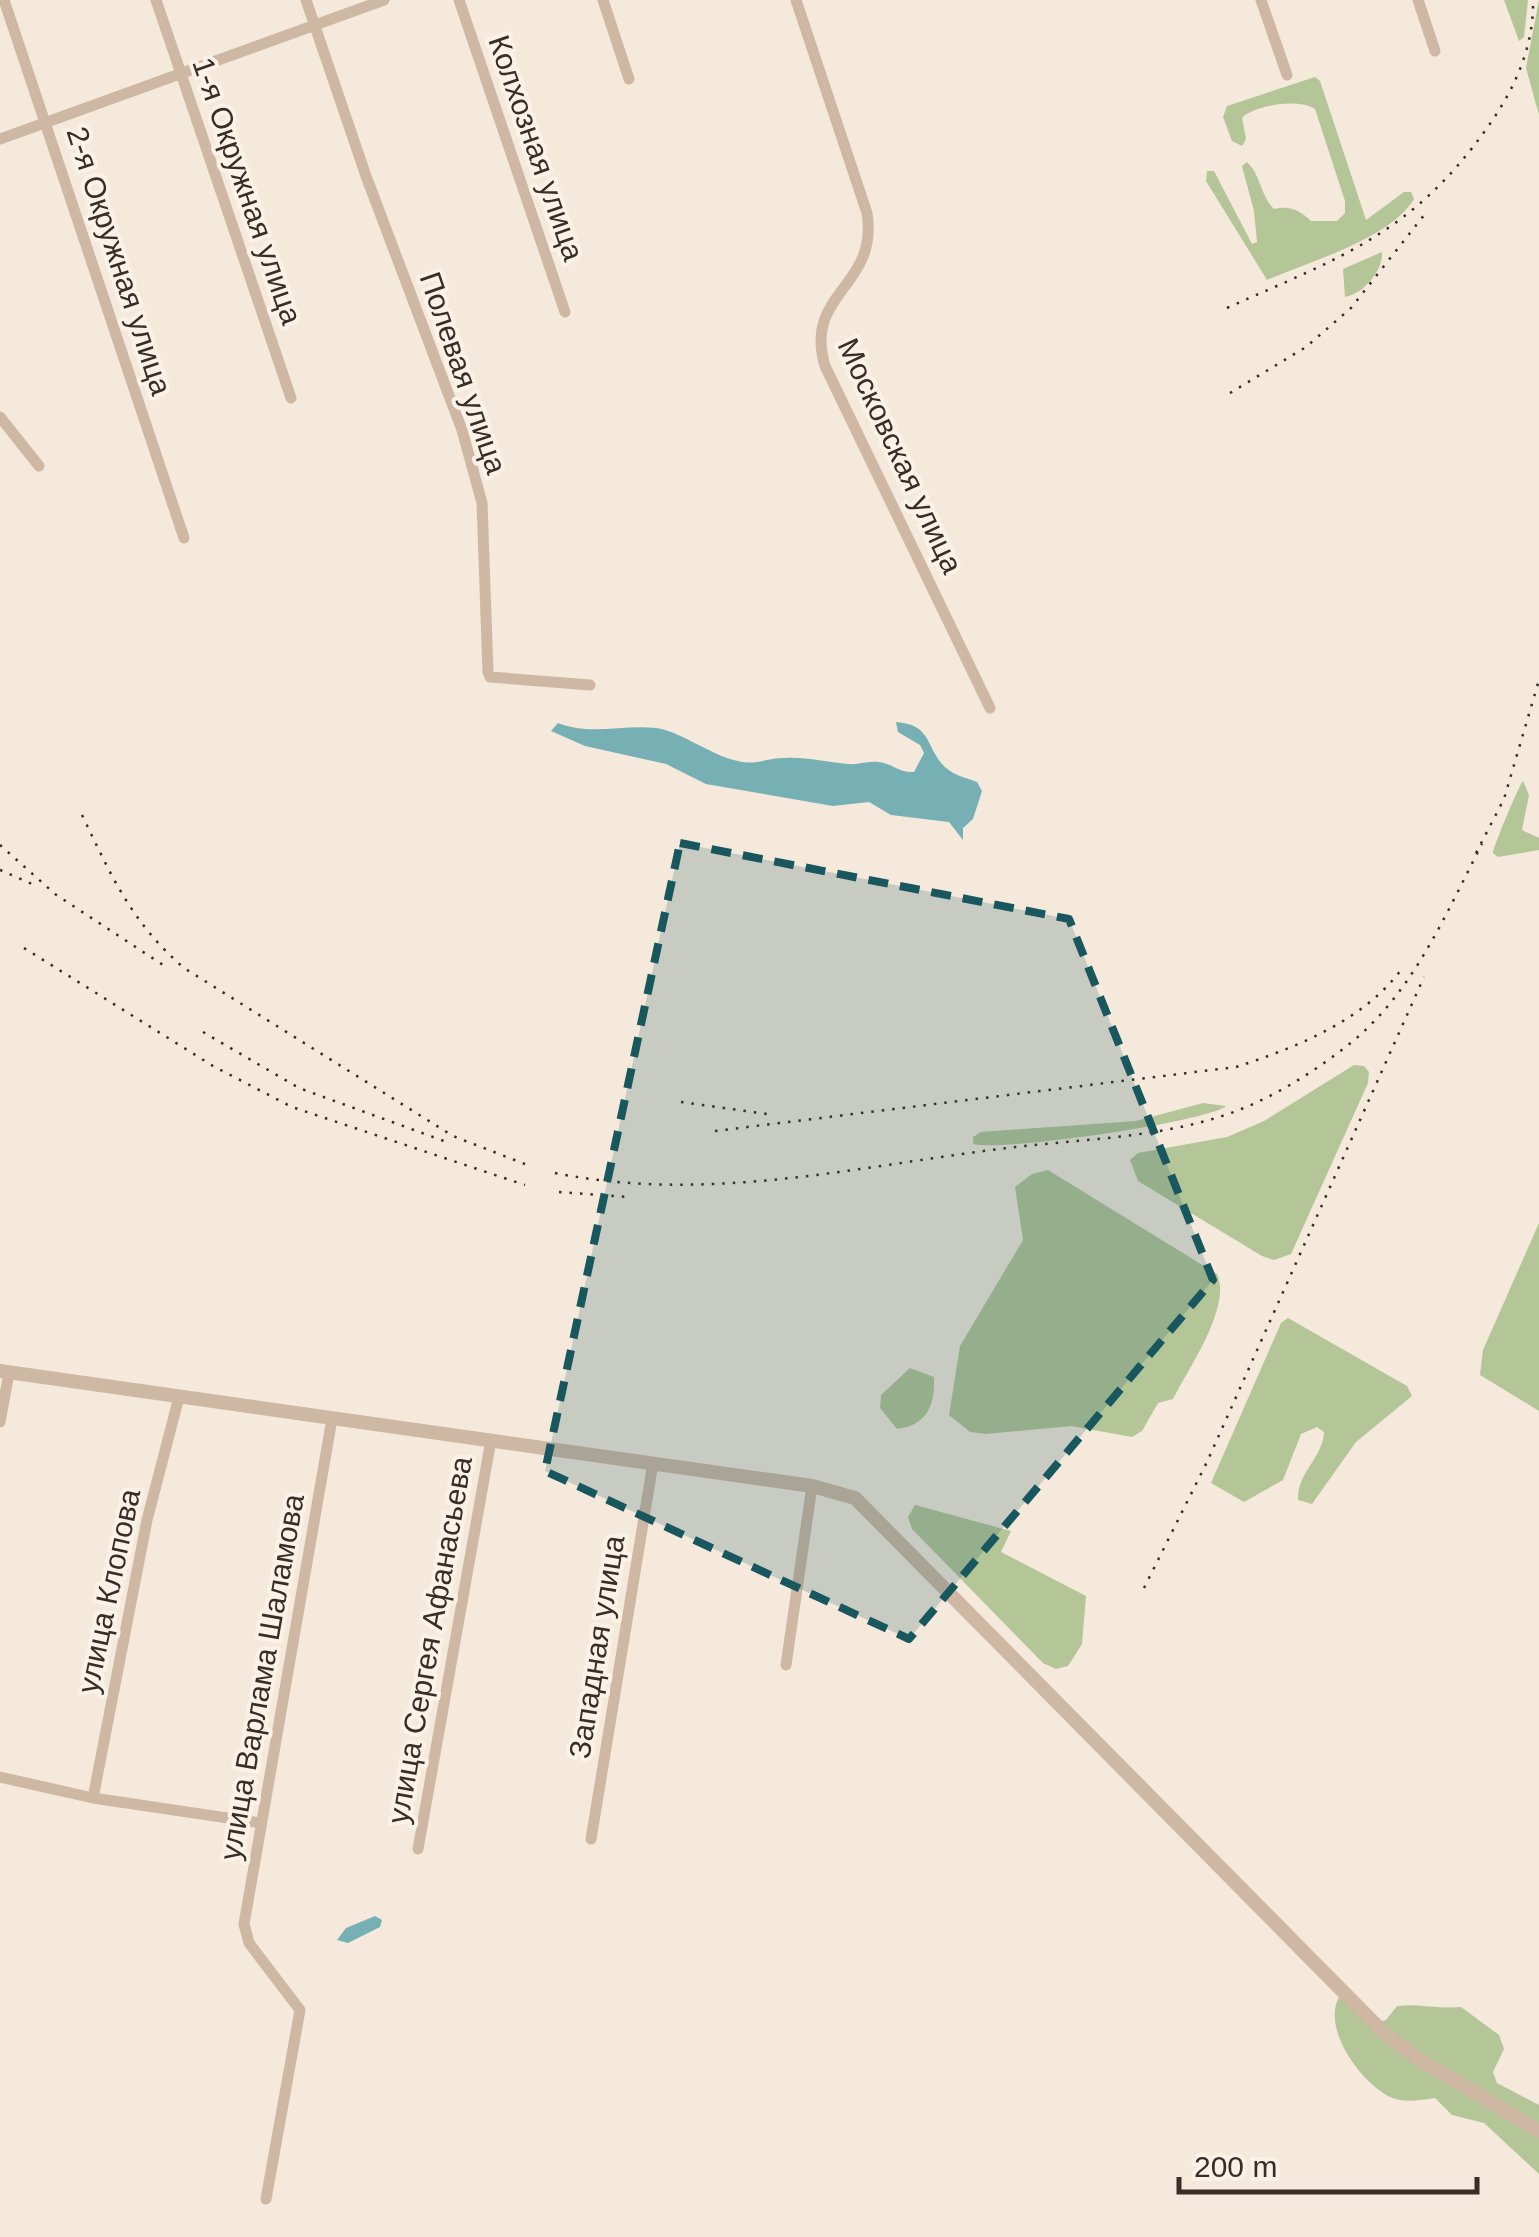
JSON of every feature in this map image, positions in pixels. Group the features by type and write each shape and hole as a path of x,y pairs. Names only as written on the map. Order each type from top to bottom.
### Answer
{"street":[{"name":"2-я Окружная улица","path":"4,0 184,538"},
{"name":"1-я Окружная улица","path":"156,0 291,398"},
{"name":"Полевая улица","path":"306,0 366,176 462,430 482,503 490,678 590,686"},
{"path":"0,139 180,70 384,0"},
{"name":"Колхозная улица","path":"459,0 565,312"},
{"path":"603,0 628,79"},
{"name":"Московская улица","path":"796,0 867,213 870,238 862,263 822,317 817,342 824,366 990,708"},
{"path":"1261,0 1287,75"},
{"path":"1418,0 1435,51"},
{"path":"0,417 38,466"},
{"path":"0,1422 4,1372 812,1486 855,1498 886,1525 1382,2031 1416,2057 1539,2132"},
{"name":"улица Клопова","path":"93,1798 147,1520 179,1397"},
{"name":"улица Варлама Шаламова","path":"266,2199 300,2010 249,1943 244,1924 332,1419"},
{"name":"улица Сергея Афанасьева","path":"418,1849 491,1440"},
{"name":"Западная улица","path":"591,1839 653,1463"},
{"path":"786,1665 812,1486"},
{"path":"0,1777 93,1798 261,1823"}],"highlighted area":[{"path":"680,843 1069,919 1213,1280 909,1639 545,1471"}],"green space":[{"path":"1504,0 1528,0 1524,37 1519,41"},
{"path":"1539,0 1539,115 1526,68"},
{"path":"1315,77 1320,81 1366,220 1404,192 1411,192 1414,199 1387,226 1368,237 1267,280 1206,181 1207,171 1214,171 1252,244 1257,242 1254,211 1242,166 1247,162 1274,209 1294,209 1311,221 1337,221 1345,213 1345,201 1315,109 1288,104 1248,113 1242,118 1246,139 1242,146 1232,141 1223,117 1227,106"},
{"path":"1382,252 1371,280 1345,297 1343,269"},
{"path":"1523,781 1529,795 1522,830 1539,838 1539,850 1498,857 1494,849"},
{"path":"1354,1065 1364,1066 1369,1072 1368,1083 1291,1254 1274,1260 1262,1256 1138,1181 1130,1160 1138,1153 1227,1137 1264,1121"},
{"path":"1203,1103 1226,1106 1182,1120 1102,1134 1021,1144 973,1144 973,1137 981,1132 1136,1121"},
{"path":"1048,1170 1217,1274 1219,1303 1198,1354 1173,1399 1158,1403 1142,1431 1132,1437 1071,1426 986,1434 970,1432 949,1415 960,1346 1023,1240 1015,1187 1032,1174"},
{"path":"1539,1223 1539,1411 1480,1375 1483,1350"},
{"path":"1288,1318 1407,1386 1412,1396 1356,1442 1312,1504 1298,1500 1302,1481 1323,1441 1324,1432 1317,1427 1301,1434 1283,1480 1244,1502 1211,1483 1281,1323"},
{"path":"910,1368 934,1377 933,1397 922,1418 897,1429 880,1408 881,1395"},
{"path":"915,1505 1011,1531 1001,1552 1086,1596 1082,1644 1068,1666 1056,1669 1043,1663 912,1529 908,1517"},
{"path":"1339,1997 1372,2024 1386,2020 1397,2006 1461,2007 1499,2035 1504,2049 1493,2072 1497,2083 1539,2105 1539,2174 1484,2123 1452,2115 1435,2098 1400,2100 1377,2088 1355,2066 1339,2038 1335,2009"}],"water":[{"path":"896,722 921,731 945,767 977,782 982,791 973,819 963,828 963,840 949,822 891,815 869,802 833,806 706,784 666,764 585,746 551,731 558,723 582,729 656,728 737,761 794,758 847,764 878,762 914,772 924,753 920,745 898,732"},
{"path":"375,1916 382,1920 380,1927 348,1943 337,1940 346,1928"}],"railway":[{"path":"1227,308 1340,257 1372,239 1431,194 1459,164 1506,99 1526,52 1533,0"},
{"path":"1230,393 1306,347 1351,308 1425,214"},
{"path":"1476,853 1504,799 1539,680"},
{"path":"82,815 136,916 184,968 453,1136 530,1166"},
{"path":"555,1173 667,1185 722,1184 1146,1133 1231,1113 1303,1077 1367,1029 1424,955 1482,844"},
{"path":"0,845 55,894 163,965"},
{"path":"0,870 32,884"},
{"path":"24,948 213,1066 292,1107 525,1185"},
{"path":"715,1131 1236,1067 1328,1030 1370,1002 1403,967"},
{"path":"1144,1588 1207,1462 1424,977"},
{"path":"203,1032 299,1088 444,1141"},
{"path":"681,1102 767,1114"},
{"path":"559,1192 629,1197"}]}
